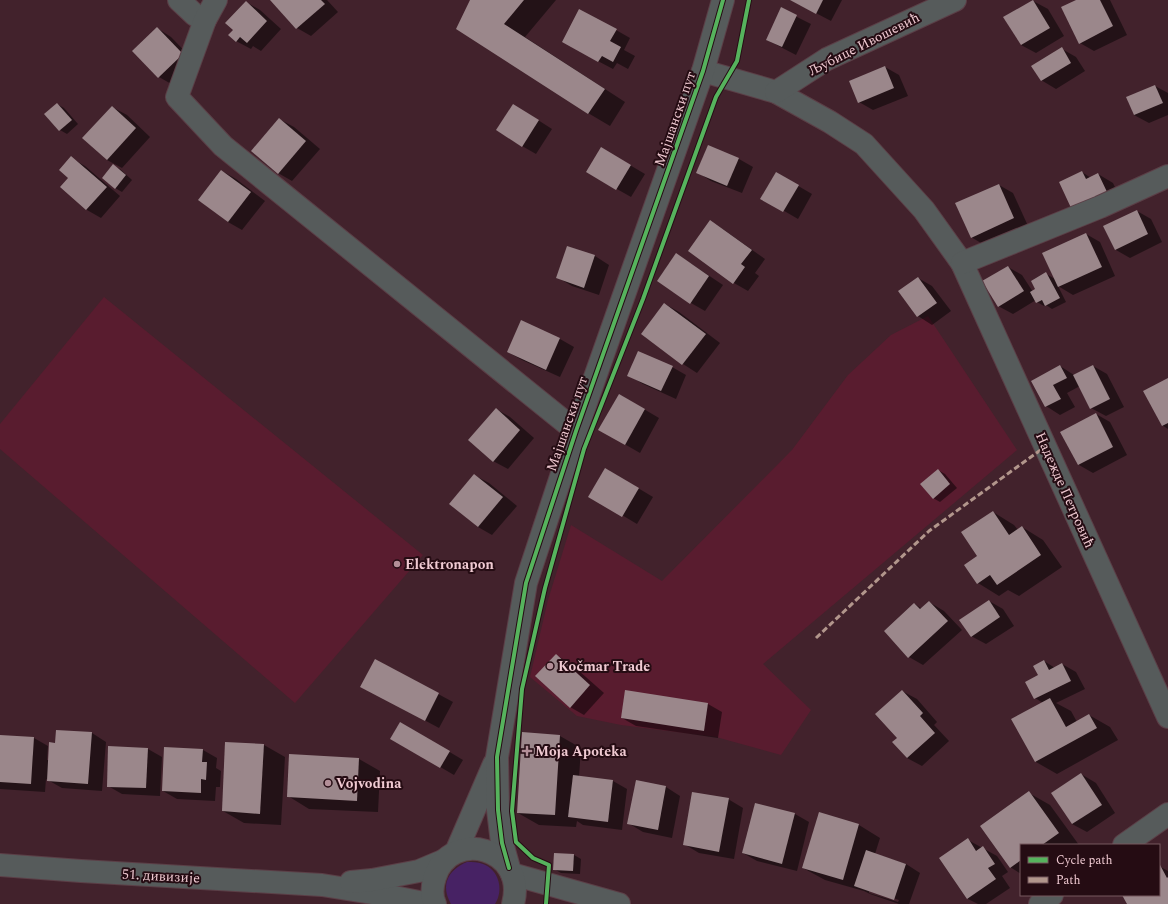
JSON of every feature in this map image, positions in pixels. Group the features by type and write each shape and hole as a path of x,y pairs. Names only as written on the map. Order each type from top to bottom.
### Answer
{"street":[{"path":"179,0 195,15 205,20"},
{"path":"216,0 205,20 177,98 223,146 576,431"},
{"name":"Мајшански пут","path":"512,904 515,892 514,880 502,843 498,810 497,757 526,583 576,431 703,71 723,0"},
{"name":"Љубице Ивошевић","path":"776,92 826,59 955,0"},
{"name":"Надежде Петровић","path":"703,71 776,92 830,122 864,144 924,210 962,263 1168,717"},
{"path":"962,263 1100,207 1168,176"},
{"name":"Мајшански пут","path":"435,904 432,898 432,884 436,871 450,856 497,757"},
{"path":"1125,844 1168,814"},
{"name":"51. дивизије","path":"322,885 372,880 419,871 468,849 480,849 491,852 501,859 510,871"},
{"name":"51. дивизије","path":"0,865 88,872 322,885 429,904"},
{"path":"510,871 616,903"},
{"path":"1040,904 1051,896"},
{"path":"591,904 616,903"}],"shaded area":[{"path":"104,297 423,555 295,703 0,449 0,424"},
{"path":"928,316 1017,450 763,664 811,710 781,755 716,737 621,725 577,716 530,677 548,600 571,525 662,581 792,450 848,375 891,335"},
{"path":"467,862 483,864 493,871 499,887 498,899 495,904 451,904 446,891 446,884 455,869"}],"building":[{"path":"270,0 321,0 325,4 296,29"},
{"path":"470,0 524,0 504,24 605,89 588,114 456,29"},
{"path":"790,0 823,0 816,14"},
{"path":"1033,0 1050,28 1021,45 1003,17"},
{"path":"1076,0 1100,0 1113,26 1079,44 1061,7"},
{"path":"246,1 267,21 247,43 240,37 236,42 228,35 233,30 225,23"},
{"path":"781,7 797,15 782,47 766,40"},
{"path":"579,9 617,29 610,41 621,47 613,62 602,56 598,62 562,42"},
{"path":"157,27 183,54 158,78 132,51"},
{"path":"1062,47 1071,63 1041,81 1031,66"},
{"path":"885,66 894,88 858,103 849,81"},
{"path":"1155,85 1163,103 1134,115 1126,97"},
{"path":"57,103 72,120 59,131 44,114"},
{"path":"513,104 539,120 522,147 496,130"},
{"path":"112,106 136,128 107,160 82,138"},
{"path":"279,118 306,141 278,174 251,151"},
{"path":"708,145 739,158 727,186 696,173"},
{"path":"601,147 631,165 616,190 586,172"},
{"path":"71,156 107,187 86,210 60,187 68,178 59,170"},
{"path":"113,164 126,175 115,189 102,178"},
{"path":"221,170 251,192 228,222 198,200"},
{"path":"1082,171 1086,179 1098,173 1108,194 1072,210 1059,182"},
{"path":"776,172 799,185 783,212 760,199"},
{"path":"999,184 1014,218 971,238 955,203"},
{"path":"1137,210 1148,234 1115,250 1103,226"},
{"path":"710,220 752,250 741,264 745,267 733,284 688,251"},
{"path":"1086,233 1102,267 1058,287 1042,253"},
{"path":"567,246 595,255 584,288 556,278"},
{"path":"676,253 709,276 690,304 657,281"},
{"path":"1008,266 1024,291 998,307 982,281"},
{"path":"1046,272 1060,298 1045,306 1042,300 1036,303 1030,292 1035,289 1031,281"},
{"path":"918,277 937,303 917,317 898,291"},
{"path":"664,303 706,334 682,365 641,334"},
{"path":"521,320 560,338 546,370 507,352"},
{"path":"638,351 673,366 661,391 627,376"},
{"path":"1060,365 1067,378 1053,385 1061,399 1045,407 1031,381"},
{"path":"1093,365 1110,399 1090,409 1073,375"},
{"path":"1168,378 1168,423 1162,426 1143,391"},
{"path":"619,394 645,409 625,445 598,430"},
{"path":"496,408 520,430 493,462 468,440"},
{"path":"1096,413 1113,447 1078,465 1060,432"},
{"path":"605,468 639,488 622,517 588,497"},
{"path":"938,469 950,484 933,499 920,484"},
{"path":"474,474 503,497 478,527 449,504"},
{"path":"993,511 1009,535 1022,526 1041,555 997,585 990,575 977,584 964,565 977,556 961,532"},
{"path":"989,600 1000,617 971,637 959,620"},
{"path":"929,601 948,621 908,658 884,631 914,603 920,609"},
{"path":"556,654 590,685 570,708 535,676"},
{"path":"375,659 439,693 425,721 360,687"},
{"path":"1044,660 1049,670 1062,663 1071,681 1034,699 1025,682 1038,675 1033,666"},
{"path":"625,690 708,703 704,731 621,718"},
{"path":"902,690 923,713 920,716 935,733 907,758 892,742 897,738 875,714"},
{"path":"1050,698 1066,727 1089,714 1097,728 1035,762 1011,719"},
{"path":"400,722 450,751 440,768 390,739"},
{"path":"56,730 92,732 88,784 47,781 49,742 55,743"},
{"path":"522,732 560,735 555,815 517,813"},
{"path":"0,735 34,737 31,784 0,782"},
{"path":"225,742 264,744 260,814 222,811"},
{"path":"108,746 148,748 146,788 107,787"},
{"path":"164,747 203,749 202,762 207,762 206,780 201,779 201,793 162,791"},
{"path":"289,754 359,758 357,801 287,797"},
{"path":"1081,773 1102,805 1072,824 1051,793"},
{"path":"573,775 613,780 608,822 568,817"},
{"path":"636,780 666,786 658,830 627,824"},
{"path":"1029,791 1059,833 1043,844 1020,844 1020,861 1010,868 980,826"},
{"path":"692,792 729,798 719,852 683,845"},
{"path":"755,803 795,813 782,864 742,853"},
{"path":"819,812 859,824 843,880 802,868"},
{"path":"968,838 976,851 983,846 995,864 988,868 996,879 967,899 939,858"},
{"path":"866,850 906,864 894,900 854,886"},
{"path":"554,853 574,854 573,871 553,870"},
{"path":"1160,865 1167,878 1168,877 1168,904 1127,904 1123,896 1160,896"}],"marked path":[{"path":"816,638 929,531 1046,446"}],"cycle path":[{"path":"509,868 502,843 498,810 497,757 526,583 576,431 703,71 723,0"},
{"path":"546,904 549,865 533,858 516,842 512,811 522,689 545,588 584,449 643,299 716,97 737,61 749,0"}],"place":[{"name":"Elektronapon","path":"397,564"},
{"name":"Kočmar Trade","path":"550,666"},
{"name":"Moja Apoteka","path":"527,751"},
{"name":"Vojvodina","path":"328,783"}]}
